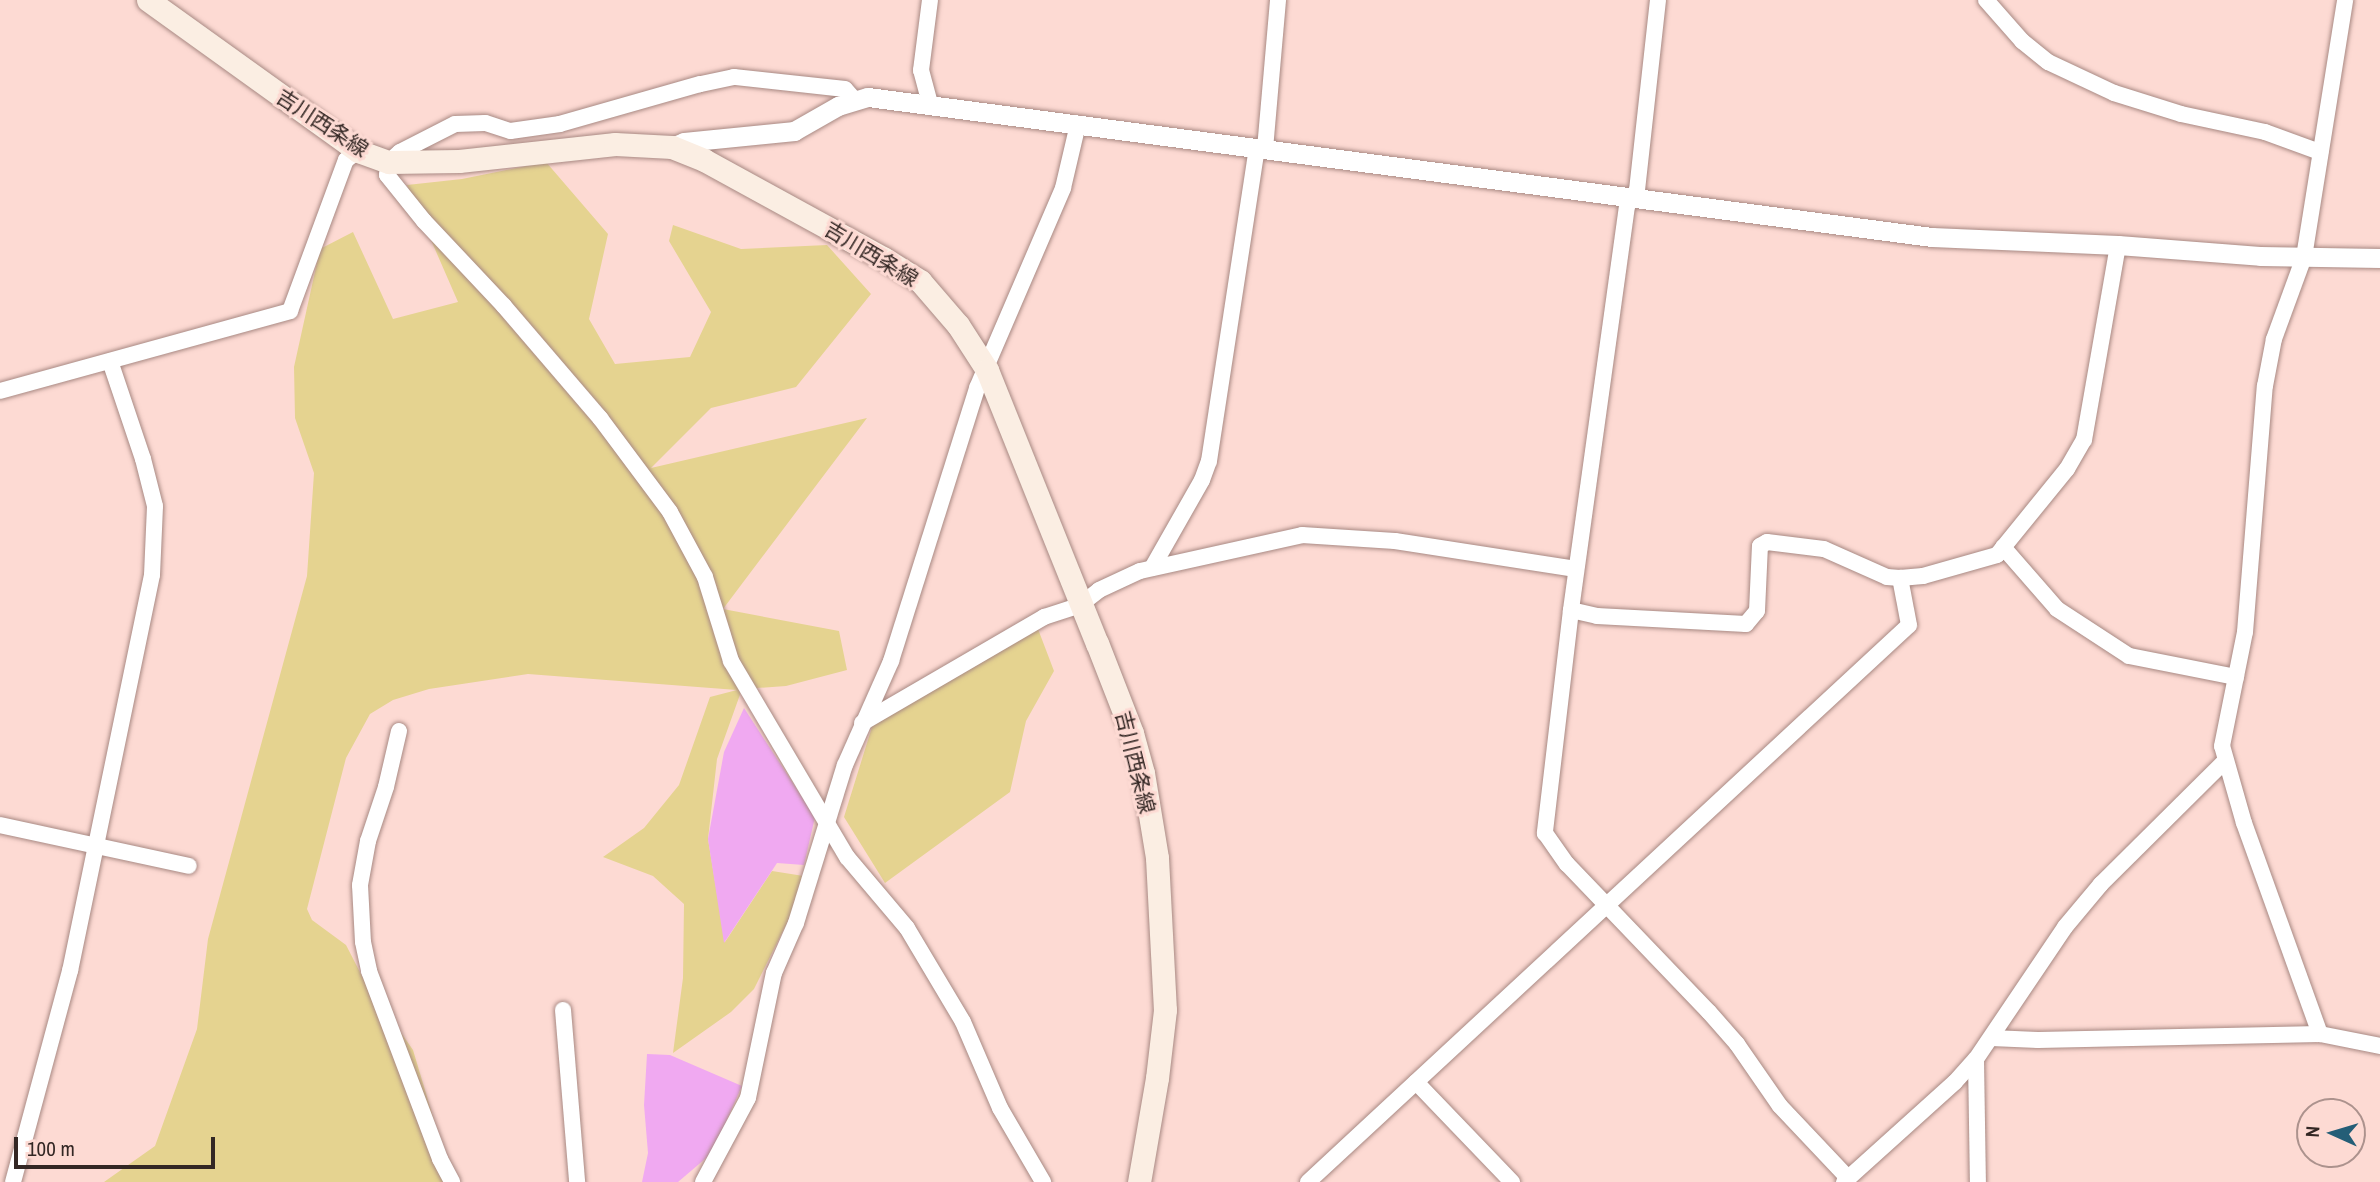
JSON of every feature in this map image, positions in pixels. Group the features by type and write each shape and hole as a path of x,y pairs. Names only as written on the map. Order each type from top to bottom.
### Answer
{"main road":[{"name":"吉川西条線","path":"148,0 358,151 388,162 459,162 615,144 672,147 704,160 920,281 958,325 987,370 1132,733 1143,774 1157,858 1165,1010 1139,1182"}],"street":[{"path":"930,0 921,70 930,104"},
{"path":"1152,568 1202,480 1209,461 1261,149 1278,0"},
{"path":"1658,0 1637,190 1627,206 1576,569 1545,833 1567,864 1709,1012 1737,1044 1780,1106 1846,1180 1955,1082 1976,1059 2065,928 2101,884 2225,761"},
{"path":"1986,0 2022,41 2048,62 2113,93 2181,114 2265,132 2320,152"},
{"path":"2320,1034 2222,746 2245,632 2265,386 2274,340 2304,257 2345,0"},
{"path":"854,99 845,89 734,77 700,83 560,124 510,131 485,123 455,124 400,152 388,162 387,175 600,418 670,512 705,577 731,661 848,857 907,928 956,1010 1000,1108 1043,1182"},
{"path":"672,147 684,142 794,131 854,99 868,97 1932,237 2304,257 2380,258"},
{"path":"703,1182 748,1098 774,972 796,923 827,819 862,723 891,661 977,388 1063,188 1078,124"},
{"path":"0,391 290,310 346,160 358,151"},
{"path":"1571,610 1597,616 1746,624 1757,611 1760,546 1767,542 1824,549 1888,577 1900,578 1923,576 1997,555 2067,469 2084,440 2118,245"},
{"path":"13,1182 58,1019 152,575 155,506 143,459 110,361"},
{"path":"862,723 1044,617 1080,605 1099,590 1152,568 1302,535 1395,541 1576,569"},
{"path":"2003,547 2057,609 2129,656 2236,677"},
{"path":"1308,1182 1909,625 1900,578"},
{"path":"399,731 386,787 368,841 360,885 363,942 369,971 440,1159 452,1182"},
{"path":"0,825 189,866"},
{"path":"563,1010 577,1182"},
{"path":"1991,1038 2038,1040 2320,1034 2380,1046"},
{"path":"1976,1059 1978,1182"},
{"path":"1416,1082 1512,1182"}],"shaded area":[{"path":"546,162 608,234 589,319 615,364 690,357 711,312 669,241 673,225 741,249 827,245 871,294 796,387 711,408 651,468 867,418 723,609 839,631 847,670 786,686 742,689 717,759 708,839 725,942 772,871 810,877 754,989 731,1012 673,1053 683,978 684,904 653,876 603,857 644,828 679,785 710,697 737,690 528,674 429,689 393,700 370,714 346,758 307,909 312,920 346,945 362,976 413,1050 448,1167 459,1182 104,1182 155,1146 197,1029 208,939 307,576 314,473 295,418 294,367 320,249 353,232 393,319 458,302 407,185 462,179"},
{"path":"1038,629 1054,671 1026,721 1010,792 885,883 844,817 876,714"},
{"path":"744,708 815,817 804,865 777,863 724,943 708,839 724,752"},
{"path":"647,1054 670,1055 742,1086 712,1153 678,1182 642,1182 648,1153 644,1105"}]}
